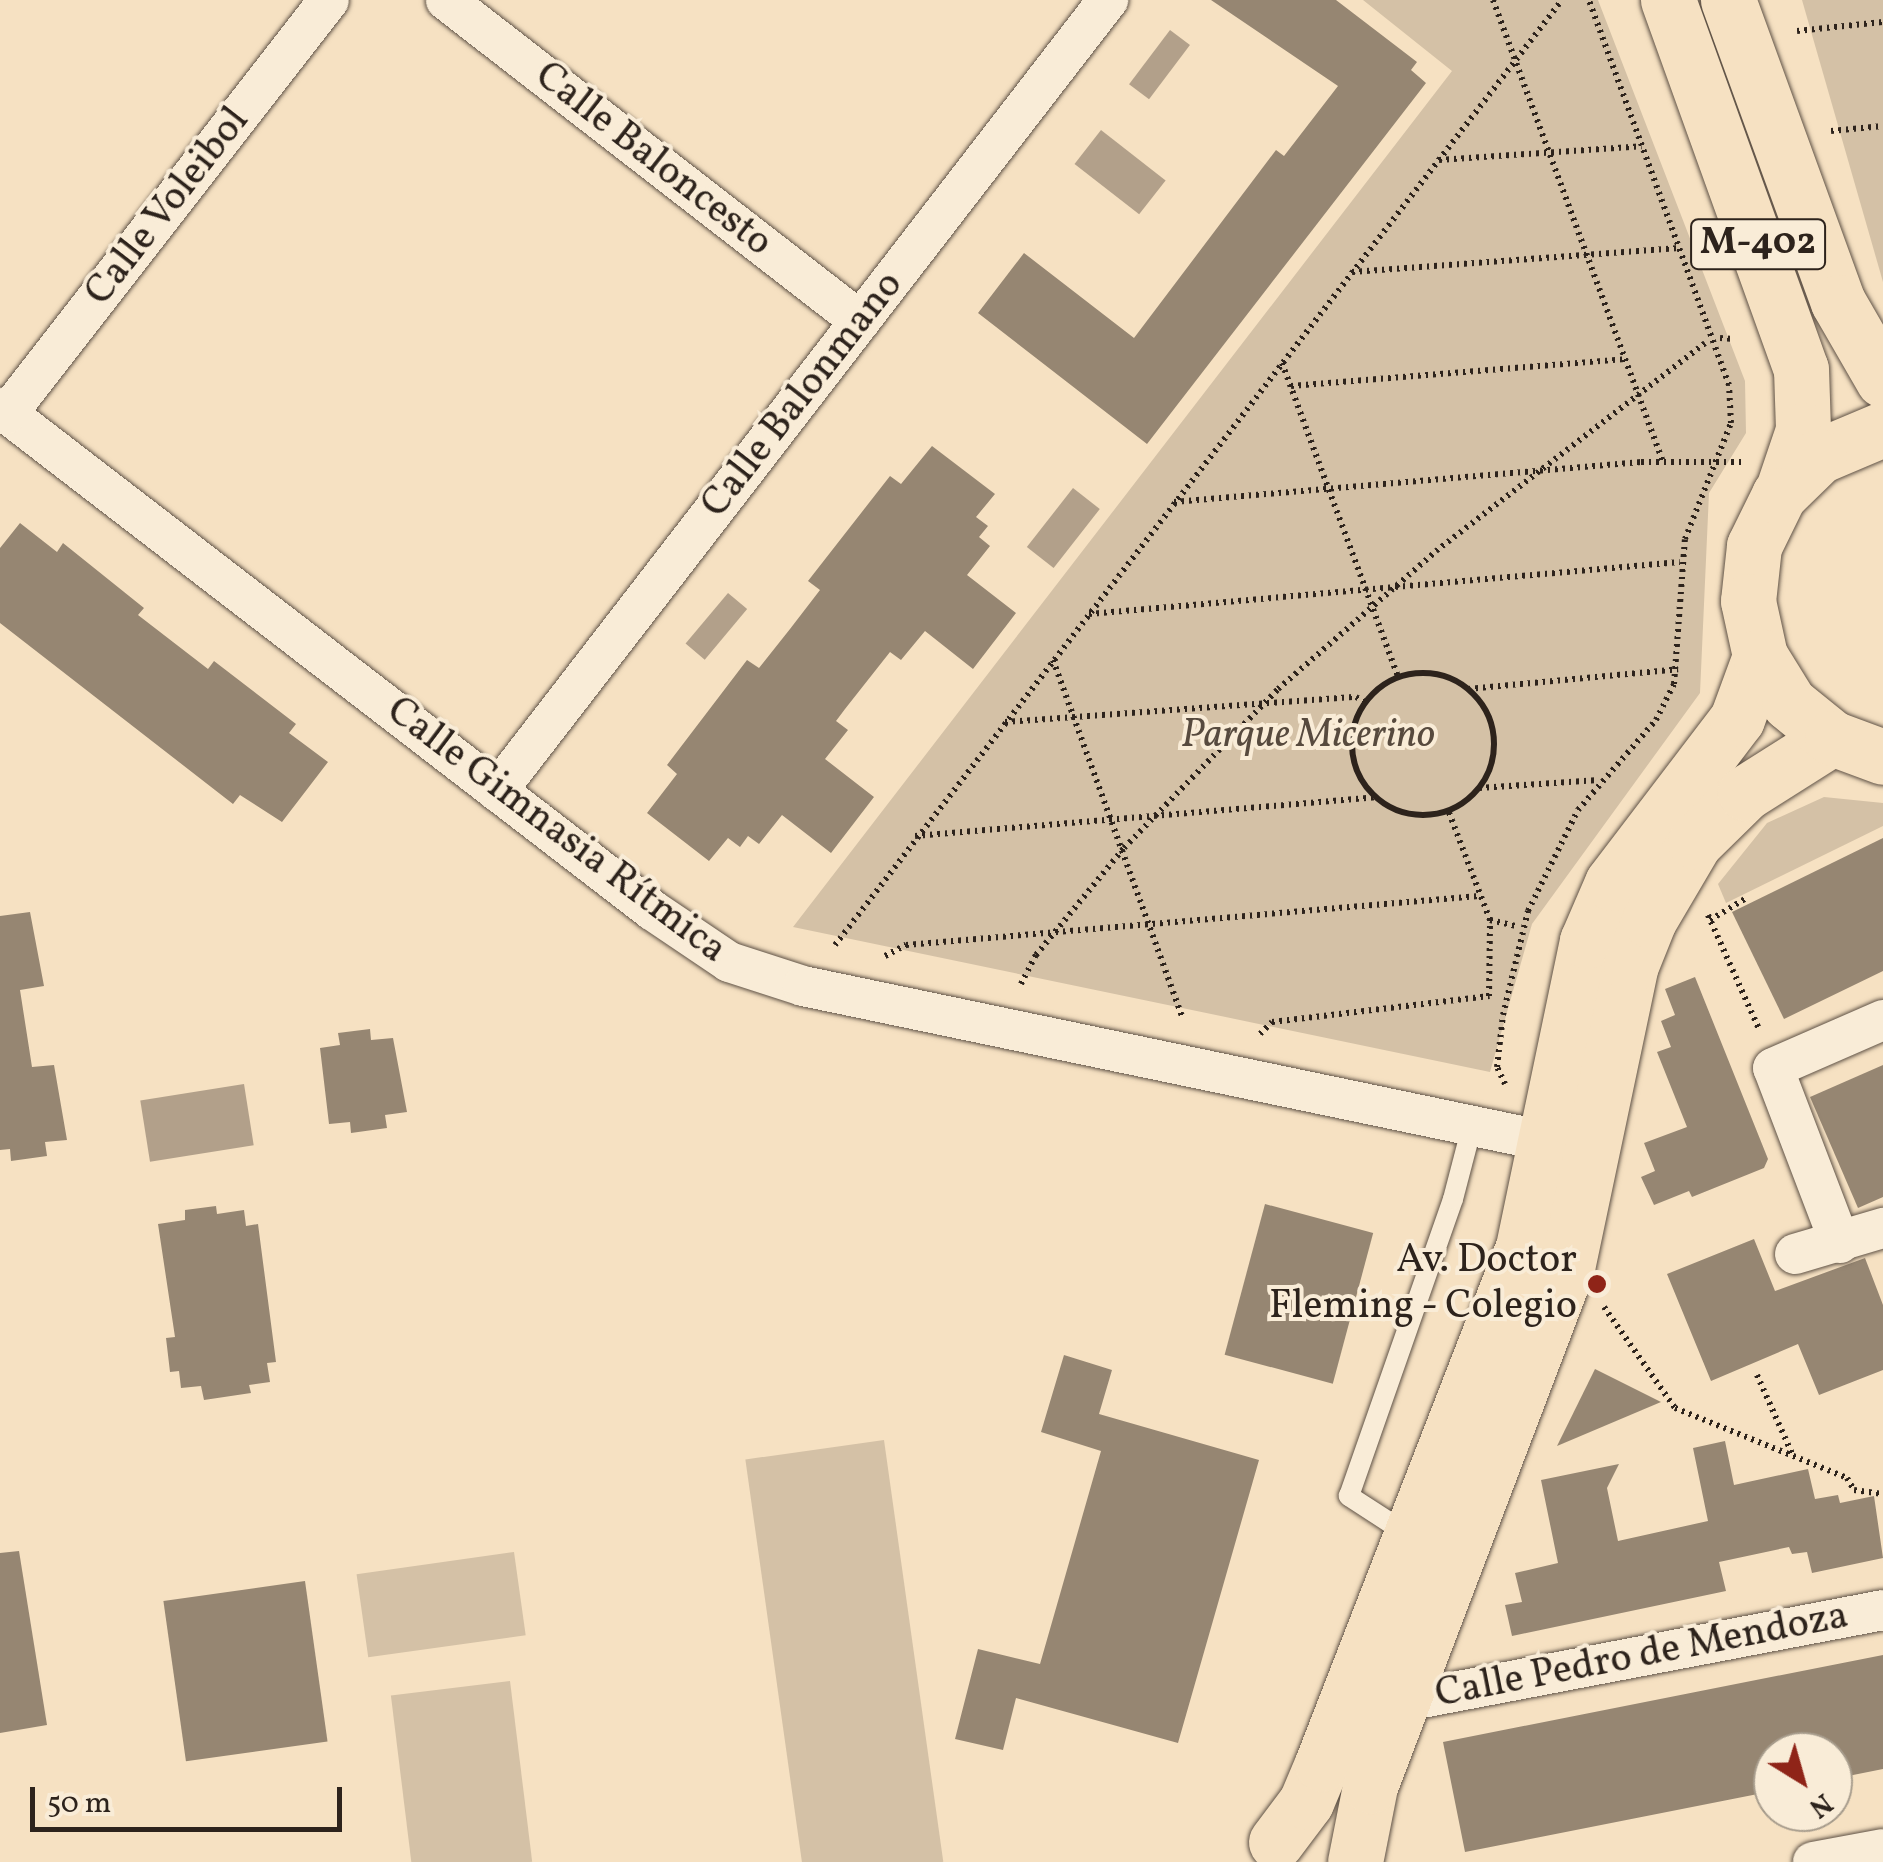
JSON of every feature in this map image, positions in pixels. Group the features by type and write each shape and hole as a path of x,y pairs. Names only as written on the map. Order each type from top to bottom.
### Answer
{"main road":[{"name":"M-402","path":"1668,0 1801,368 1803,430 1766,477"},
{"name":"M-402","path":"1728,0 1838,302 1883,380"},
{"path":"1883,429 1766,477 1748,601 1760,656 1790,703 1832,738 1883,757"},
{"path":"1262,1852 1306,1802 1523,1247 1550,1142 1569,1011 1606,898 1660,814 1737,719 1760,656"},
{"path":"1262,1852 1320,1841 1352,1862 1370,1786 1566,1268 1630,966 1648,920 1695,842 1746,793 1832,738"}],"street":[{"name":"Calle Voleibol","path":"4,411 329,0"},
{"name":"Calle Baloncesto","path":"446,0 860,321"},
{"name":"Calle Balonmano","path":"497,790 1108,0"},
{"name":"Calle Gimnasia Rítmica","path":"4,411 694,942 760,975 1550,1142"},
{"path":"1840,1242 1773,1068 1883,1020"},
{"path":"1795,1254 1883,1228"},
{"name":"Calle Pedro de Mendoza","path":"1401,1702 1883,1610"},
{"path":"1823,1861 1883,1849"}],"lane":[{"path":"1409,1535 1349,1496 1453,1199 1472,1126"}],"path":[{"path":"1493,0 1664,461"},
{"path":"835,946 1562,0"},
{"path":"1505,1084 1497,1067 1501,1029 1522,928 1556,850 1599,780 1656,720 1678,669 1680,562 1696,504 1731,423 1729,385 1588,0"},
{"path":"1797,31 1883,22"},
{"path":"1831,131 1883,126"},
{"path":"1439,160 1642,146"},
{"path":"1352,272 1679,248"},
{"path":"1720,338 1734,340"},
{"path":"1021,984 1056,932 1124,848 1262,704 1374,604 1536,471 1705,343"},
{"path":"1291,386 1626,358"},
{"path":"1282,362 1398,676"},
{"path":"1174,502 1664,461 1718,460 1766,477"},
{"path":"1088,614 1680,562"},
{"path":"1053,659 1153,924 1182,1017"},
{"path":"1468,689 1678,669"},
{"path":"1375,798 1354,764 1351,742 1365,702 1398,676 1440,674 1468,689 1494,732 1494,752 1479,788"},
{"path":"1004,722 1076,720 1356,697 1365,702"},
{"path":"916,836 1375,798 1410,814 1448,810 1479,788 1599,780"},
{"path":"1260,1034 1272,1022 1486,999 1493,986 1490,920 1448,810"},
{"path":"886,956 906,945 1479,896"},
{"path":"1710,920 1748,898"},
{"path":"1701,900 1762,1037"},
{"path":"1490,920 1515,926"},
{"path":"1604,1307 1675,1408 1847,1478 1854,1490 1883,1494"},
{"path":"1758,1375 1793,1456"}],"green space":[{"name":"Parque Micerino","path":"1363,0 1598,0 1745,381 1746,433 1709,493 1700,693 1532,924 1490,1072 793,927 1452,71"},
{"path":"1802,0 1883,0 1883,282"},
{"path":"1824,797 1883,803 1883,826 1726,903 1718,884 1767,823"},
{"path":"884,1440 943,1862 802,1862 745,1459"},
{"path":"514,1552 526,1635 368,1657 357,1574"},
{"path":"510,1681 532,1862 411,1862 391,1696"}],"shaded area":[{"path":"1170,30 1190,45 1149,99 1129,84"},
{"path":"1101,130 1166,180 1139,214 1075,164"},
{"path":"1073,488 1100,509 1054,568 1027,547"},
{"path":"728,593 747,609 705,660 686,644"},
{"path":"244,1084 254,1145 150,1162 140,1100"}],"building":[{"path":"1211,0 1336,0 1417,62 1411,70 1426,83 1147,444 978,313 1024,253 1134,338 1276,150 1284,156 1338,86"},
{"path":"932,446 995,494 976,517 988,526 979,537 990,546 967,575 1016,613 973,669 925,631 901,660 890,652 845,709 836,721 848,730 825,759 874,797 831,853 782,815 759,844 748,836 740,847 728,838 709,861 647,813 677,774 667,765 747,660 759,668 790,629 820,590 808,581 890,476 901,484"},
{"path":"20,523 57,552 63,543 144,608 138,615 208,669 214,661 296,724 289,733 328,762 282,822 240,795 233,804 0,623 0,548"},
{"path":"1883,838 1883,971 1784,1019 1732,912"},
{"path":"30,912 44,986 20,990 32,1067 54,1065 67,1140 45,1142 47,1156 11,1161 10,1149 0,1150 0,916"},
{"path":"1695,977 1768,1159 1764,1168 1692,1197 1689,1191 1654,1205 1641,1177 1655,1171 1644,1143 1687,1127 1657,1052 1671,1047 1661,1021 1675,1015 1665,989"},
{"path":"370,1029 371,1040 393,1038 407,1112 385,1115 387,1128 351,1133 350,1122 329,1124 320,1048 340,1045 338,1033"},
{"path":"1883,1065 1883,1197 1858,1208 1810,1097"},
{"path":"1265,1204 1373,1233 1333,1384 1225,1355"},
{"path":"216,1206 217,1214 244,1210 246,1226 258,1224 276,1362 267,1363 270,1382 249,1385 251,1393 204,1400 201,1386 181,1388 179,1371 170,1372 166,1338 175,1337 158,1224 185,1220 185,1210"},
{"path":"1754,1239 1775,1291 1865,1258 1883,1305 1883,1370 1819,1395 1798,1344 1711,1381 1667,1274"},
{"path":"1064,1355 1112,1370 1099,1414 1259,1460 1178,1743 1016,1698 1003,1750 955,1739 978,1649 1040,1664 1101,1451 1041,1432"},
{"path":"1595,1369 1661,1402 1557,1446"},
{"path":"1725,1441 1734,1485 1808,1469 1815,1499 1838,1495 1840,1503 1874,1496 1883,1558 1812,1573 1807,1552 1792,1554 1789,1547 1719,1562 1726,1591 1512,1636 1505,1605 1522,1602 1515,1573 1558,1563 1541,1480 1619,1464 1607,1488 1618,1541 1708,1521 1693,1448"},
{"path":"19,1551 47,1725 0,1733 0,1553"},
{"path":"305,1581 328,1741 186,1761 163,1601"},
{"path":"1883,1655 1883,1769 1853,1775 1853,1732 1753,1732 1753,1795 1465,1852 1443,1742"}],"place":[{"name":"Av. Doctor Fleming - Colegio","path":"1597,1284"}]}
